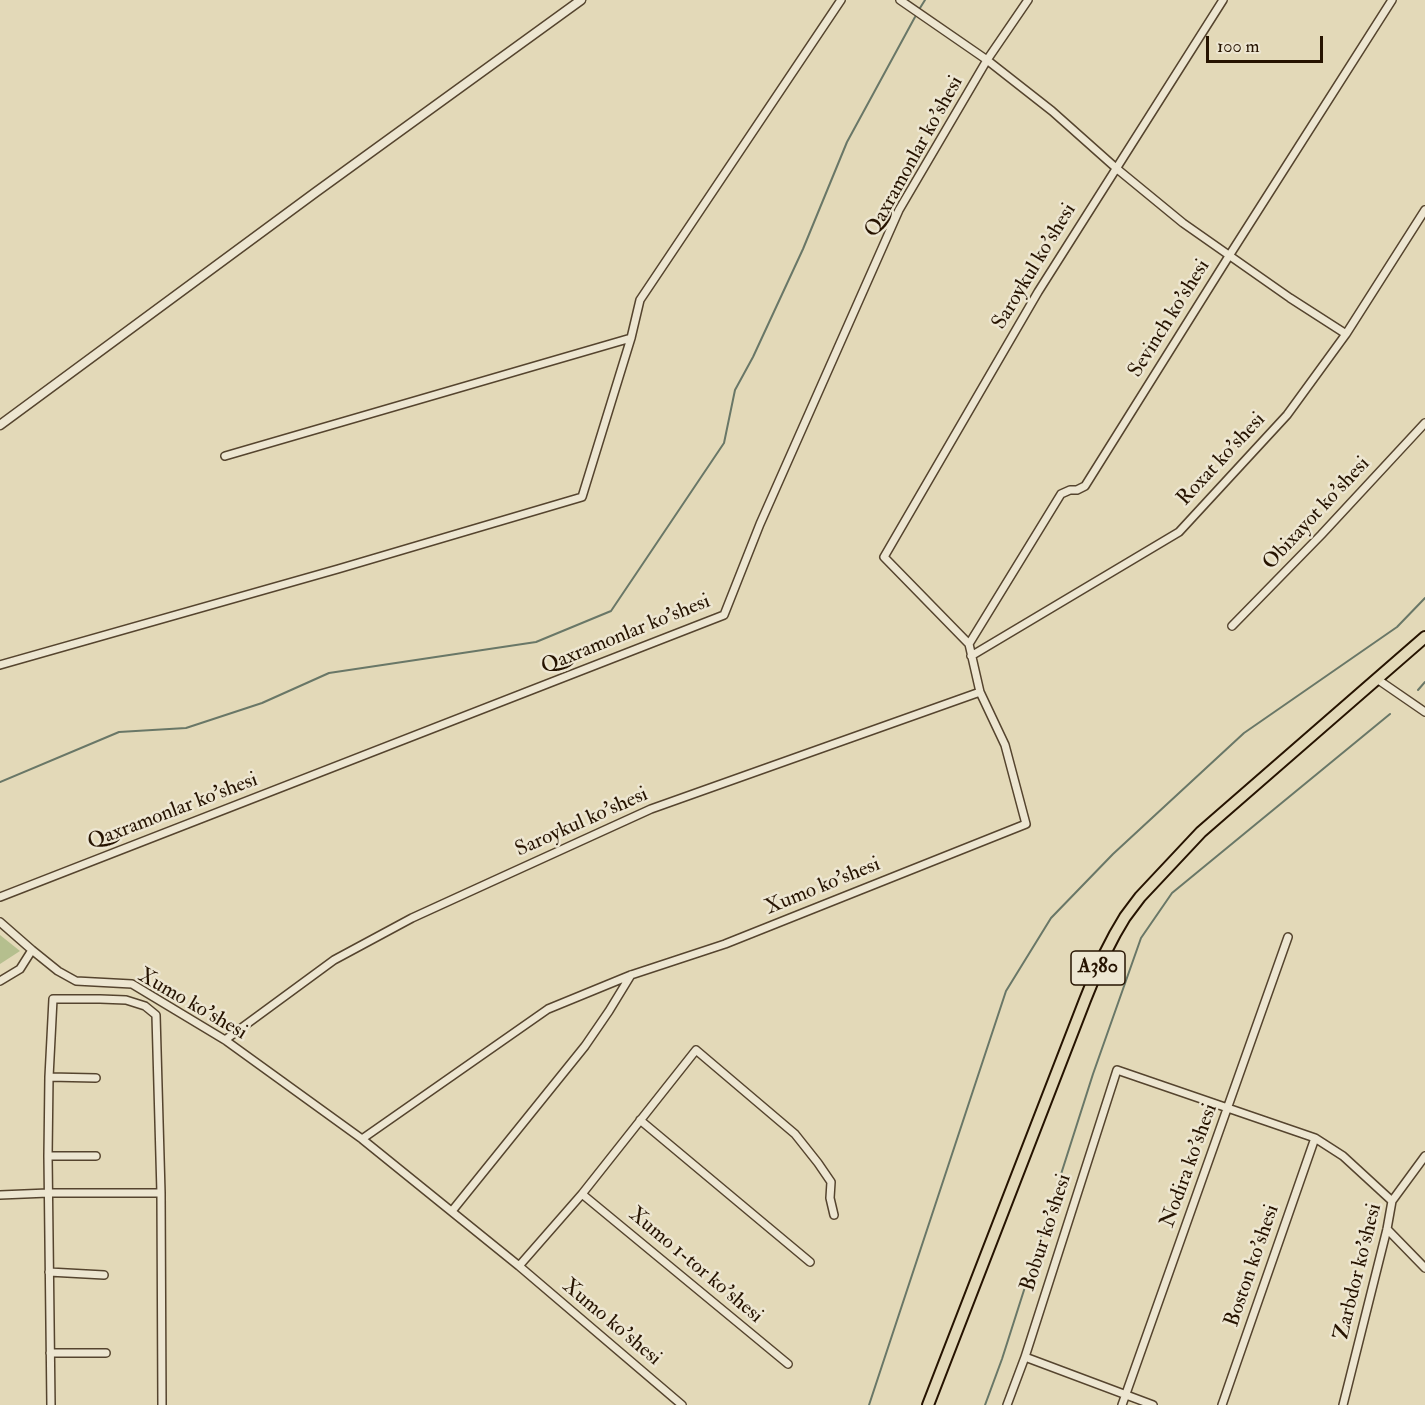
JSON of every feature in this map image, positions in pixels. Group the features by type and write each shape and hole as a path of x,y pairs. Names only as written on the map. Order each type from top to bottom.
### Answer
{"highway":[{"name":"A380","path":"928,1405 1085,1000 1115,934 1140,897 1168,865 1202,832 1425,637"}],"street":[{"path":"0,425 581,0"},
{"path":"0,665 582,497 631,338 640,300 841,0"},
{"path":"900,0 987,60 1052,111 1183,223 1346,334"},
{"name":"Qaxramonlar ko'shesi","path":"0,897 724,615 760,524 899,210 987,60 1028,0"},
{"name":"Saroykul ko'shesi","path":"969,645 884,556 1038,292 1223,0"},
{"name":"Sevinch ko'shesi","path":"969,645 1061,494 1085,486 1392,0"},
{"name":"Roxat ko'shesi","path":"971,656 1179,532 1287,415 1346,334 1425,210"},
{"path":"225,456 631,338"},
{"name":"Obixayot ko'shesi","path":"1232,626 1322,536 1425,423"},
{"path":"969,645 980,692"},
{"path":"1377,679 1425,712"},
{"name":"Saroykul ko'shesi","path":"225,1040 334,960 412,918 651,809 980,692"},
{"name":"Xumo ko'shesi","path":"362,1139 548,1009 631,975 724,944 1026,824 1005,745 980,692"},
{"name":"Xumo ko'shesi","path":"0,922 58,971 76,981 132,984 225,1040 362,1139 519,1266 682,1405"},
{"name":"Nodira ko'shesi","path":"1122,1405 1288,937"},
{"path":"0,981 20,969 32,950"},
{"path":"452,1211 585,1046 631,975"},
{"path":"51,1405 48,1156 53,999 126,1000 145,1006 156,1014 161,1193 162,1405"},
{"path":"519,1266 582,1194 696,1050 795,1134 831,1182 830,1198 834,1215"},
{"name":"Bobur ko'shesi","path":"1007,1405 1025,1357 1117,1070 1228,1107"},
{"path":"49,1077 96,1078"},
{"path":"1228,1107 1315,1138 1343,1156 1392,1201"},
{"path":"640,1120 810,1262"},
{"name":"Boston ko'shesi","path":"1222,1405 1315,1138"},
{"path":"48,1156 96,1156"},
{"name":"Zarbdor ko'shesi","path":"1343,1405 1392,1201 1425,1156"},
{"path":"0,1195 161,1193"},
{"name":"Xumo 1-tor ko'shesi","path":"582,1194 788,1364"},
{"path":"1387,1229 1425,1268"},
{"path":"49,1272 104,1275"},
{"path":"50,1353 106,1353"},
{"path":"1025,1357 1153,1405"}],"green space":[{"path":"0,935 20,951 0,964"}],"waterway":[{"path":"920,8 925,0"},
{"path":"0,782 119,732 186,728 262,703 329,673 536,642 611,611 724,443 735,390 753,357 803,249 847,142 915,17"},
{"path":"869,1405 1006,991 1051,918 1113,854 1244,733 1397,627 1425,598"},
{"path":"1418,690 1425,682"},
{"path":"985,1405 1002,1359 1093,1074 1141,938 1172,893 1390,714"}]}
